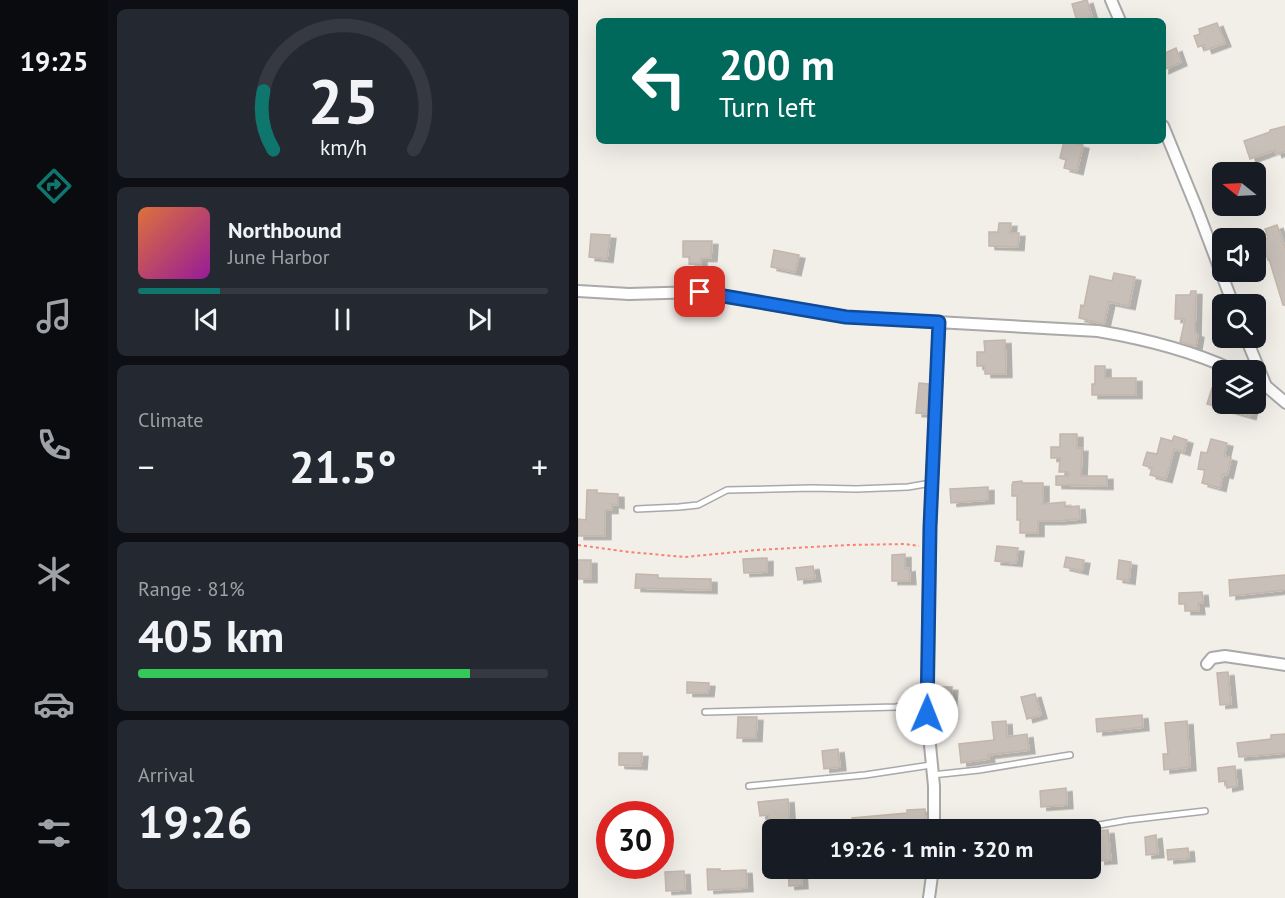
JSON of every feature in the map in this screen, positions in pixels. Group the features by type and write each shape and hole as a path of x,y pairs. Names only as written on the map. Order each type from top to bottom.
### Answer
{"street":[{"path":"1111,0 1119,18"},
{"path":"1166,133 1230,294"},
{"path":"578,291 629,294 700,292 846,317 1098,331 1180,348 1212,361"},
{"path":"934,819 928,701 931,483 939,322"},
{"path":"1266,388 1286,404"},
{"path":"1207,663 1212,658 1224,656 1286,665"},
{"path":"929,898 932,879"}],"lane":[{"path":"637,509 698,504 727,490 856,489 908,487 931,483"},
{"path":"705,712 896,707 928,701"},
{"path":"749,786 932,770 979,770 1070,755"},
{"path":"1101,825 1205,811"}],"path":[{"path":"578,545 685,557 757,550 905,544 930,546"}],"building":[{"path":"1087,0 1092,17 1076,18 1072,4"},
{"path":"1217,23 1225,43 1206,50 1204,45 1198,47 1194,36 1200,34 1199,29"},
{"path":"1176,48 1181,62 1166,69 1166,53"},
{"path":"1286,126 1286,151 1276,154 1275,150 1250,159 1244,141"},
{"path":"1063,144 1083,145 1077,171 1064,168 1066,160 1060,158"},
{"path":"999,223 1011,223 1010,233 1019,233 1018,247 989,246 989,232 998,232"},
{"path":"1277,225 1286,250 1286,305 1283,305 1266,254 1266,239 1268,238 1266,229"},
{"path":"591,234 610,235 607,259 589,257"},
{"path":"683,241 712,241 711,258 701,258 701,265 689,264 690,257 683,257"},
{"path":"774,250 799,255 795,272 771,267"},
{"path":"1114,273 1135,277 1129,306 1109,302 1104,324 1079,318 1090,276 1112,281"},
{"path":"1191,291 1196,291 1195,333 1198,334 1196,346 1180,342 1185,319 1175,319 1176,295 1190,295"},
{"path":"1005,340 1006,374 985,374 985,366 977,366 977,352 985,352 984,341"},
{"path":"1095,366 1105,366 1105,378 1136,378 1136,395 1092,395 1092,384 1095,384"},
{"path":"919,383 929,384 927,414 916,413"},
{"path":"1212,388 1212,405 1207,404"},
{"path":"1060,434 1077,434 1077,448 1082,448 1081,476 1107,476 1107,486 1056,485 1056,476 1068,476 1068,472 1059,472 1060,458 1051,458 1051,447 1060,447"},
{"path":"1174,436 1187,440 1184,452 1174,449 1166,479 1150,475 1152,468 1143,465 1147,452 1157,454 1161,438 1172,441"},
{"path":"1211,439 1227,443 1224,456 1231,458 1227,475 1223,474 1220,488 1202,483 1205,470 1198,469 1201,452 1207,453"},
{"path":"1022,481 1022,483 1043,483 1043,504 1065,502 1065,507 1079,506 1080,519 1038,521 1038,533 1020,533 1020,520 1017,520 1017,496 1012,496 1012,485 1013,482"},
{"path":"988,487 988,500 951,503 950,489"},
{"path":"587,490 618,494 618,505 612,504 612,510 605,510 605,536 578,536 578,519 586,520"},
{"path":"997,546 1018,548 1016,563 995,561"},
{"path":"905,554 905,569 909,568 910,581 892,581 892,555"},
{"path":"1066,557 1084,560 1082,571 1064,567"},
{"path":"767,558 767,572 744,573 743,559"},
{"path":"578,560 591,560 591,579 578,579"},
{"path":"1119,560 1131,562 1129,581 1117,579"},
{"path":"813,566 815,578 798,580 796,568"},
{"path":"636,574 658,575 658,578 711,579 711,590 635,588"},
{"path":"1286,575 1286,590 1230,596 1229,580"},
{"path":"1202,592 1203,603 1198,603 1199,611 1185,611 1185,604 1179,604 1179,593"},
{"path":"1228,672 1231,704 1220,705 1217,673"},
{"path":"687,682 709,683 708,693 687,693"},
{"path":"940,687 952,687 950,710 940,709"},
{"path":"1035,694 1041,715 1027,719 1021,697"},
{"path":"1142,715 1143,727 1097,732 1096,719"},
{"path":"738,717 757,717 756,738 737,738"},
{"path":"1006,721 1007,737 1027,734 1029,750 988,755 989,759 961,763 959,744 994,740 992,722"},
{"path":"1187,721 1190,767 1164,770 1163,754 1168,754 1165,723"},
{"path":"1286,734 1286,753 1239,757 1237,743 1271,739 1271,735"},
{"path":"838,749 840,767 824,769 822,751"},
{"path":"619,753 642,753 641,766 619,765"},
{"path":"1235,766 1237,786 1227,788 1226,781 1219,782 1218,768"},
{"path":"1066,788 1067,805 1041,807 1040,791"},
{"path":"788,799 789,819 769,819 769,815 760,816 758,802"},
{"path":"925,809 925,819 852,819 907,813 907,810"},
{"path":"1108,830 1111,860 1101,861 1101,831"},
{"path":"1156,835 1158,854 1146,855 1145,837"},
{"path":"1188,848 1189,858 1168,860 1167,850"},
{"path":"707,869 746,870 747,888 708,890"},
{"path":"684,871 685,890 666,891 665,879 674,879 674,872"},
{"path":"789,879 802,879 802,885 789,886"}],"route":[{"path":"700,292 846,317 939,322 930,527 927,714"}]}
